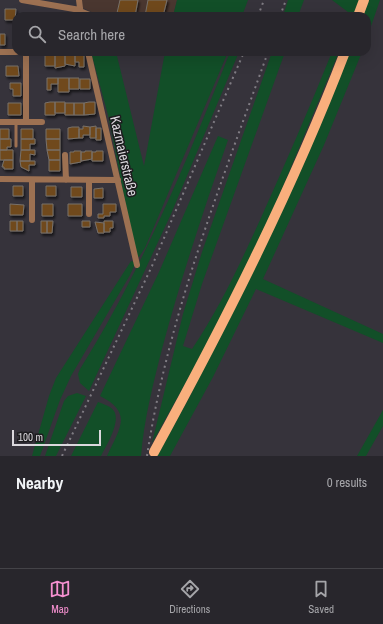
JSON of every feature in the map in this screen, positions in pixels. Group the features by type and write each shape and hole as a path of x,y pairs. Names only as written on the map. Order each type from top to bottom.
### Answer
{"main road":[{"path":"360,12 364,0"},
{"path":"154,452 200,366 263,240 309,140 342,56"}],"street":[{"path":"22,0 76,12"},
{"path":"79,0 80,12"},
{"path":"0,52 12,52"},
{"path":"24,56 26,122"},
{"name":"Kazmaierstraße","path":"89,56 137,265"},
{"path":"0,122 42,122"},
{"path":"65,155 66,180"},
{"path":"0,179 118,180"},
{"path":"32,180 32,220"},
{"path":"89,180 89,214"}],"lane":[{"path":"16,122 16,146"}],"shaded area":[{"path":"82,0 177,0 174,12 92,12 83,8"}],"green space":[{"path":"177,0 248,0 244,12 174,12"},
{"path":"288,0 304,0 300,12 284,12"},
{"path":"332,0 359,0 354,12 348,12"},
{"path":"367,0 380,0 371,26 371,12 362,12"},
{"path":"92,56 117,56 144,166 164,56 226,56 145,248 139,257 136,256 108,115"},
{"path":"228,56 237,56 171,214 89,391 80,383 78,374 80,369 124,293 162,214 197,134"},
{"path":"271,56 284,56 202,284 183,346 192,349 229,286 245,253 288,157 330,56 337,56 269,220 213,334 152,443 183,314 202,252"},
{"path":"346,56 360,56 324,145 263,279 383,334 383,343 256,289 213,377 170,456 157,456 190,396"},
{"path":"218,136 228,140 193,244 162,349 152,389 141,456 107,456 116,438 121,422 117,409 111,402 100,396 159,272"},
{"path":"131,261 135,264 130,275 71,376 60,400 40,456 32,456 49,396 56,378"},
{"path":"77,393 86,396 56,456 45,456 64,401 68,396"},
{"path":"98,402 111,408 116,416 114,427 101,456 71,456"},
{"path":"383,410 383,426 366,456 357,456"}],"building":[{"path":"120,0 138,0 136,12 117,12"},
{"path":"148,0 167,0 164,12 146,12"},
{"path":"5,9 16,9 16,12 12,12 12,20 5,20"},
{"path":"0,34 5,34 5,45 0,45"},
{"path":"45,56 55,56 55,66 45,66"},
{"path":"55,56 65,56 65,66 55,68"},
{"path":"65,56 75,56 75,66 65,64"},
{"path":"75,56 84,56 84,67 79,67 79,62 75,62"},
{"path":"6,66 18,66 19,76 6,76"},
{"path":"47,78 58,78 58,84 51,84 51,90 47,90"},
{"path":"58,78 69,78 69,92 58,92"},
{"path":"69,78 79,78 79,89 69,89"},
{"path":"80,79 90,79 90,89 80,89"},
{"path":"10,83 21,83 21,96 13,96 13,89 10,89"},
{"path":"55,102 55,115 45,115 45,103"},
{"path":"55,102 65,102 65,113 55,113"},
{"path":"95,102 95,114 84,115 84,103"},
{"path":"8,103 21,103 21,115 8,115"},
{"path":"65,103 74,103 74,115 65,115"},
{"path":"74,103 84,103 84,115 74,115"},
{"path":"83,126 90,127 90,135 83,135 83,138 79,138 79,129 83,129"},
{"path":"96,126 96,138 90,138 90,127"},
{"path":"79,127 79,138 68,139 68,128"},
{"path":"96,128 101,128 101,140 96,140"},
{"path":"0,129 9,129 9,139 0,139"},
{"path":"21,129 33,129 33,139 21,139"},
{"path":"46,129 60,129 60,139 46,139"},
{"path":"0,139 11,139 11,147 7,147 7,150 0,150"},
{"path":"21,139 35,139 35,144 30,144 30,150 21,150"},
{"path":"46,139 60,139 60,150 47,150"},
{"path":"0,150 13,150 13,160 0,160"},
{"path":"21,150 35,150 35,155 30,154 30,161 20,161"},
{"path":"47,150 60,150 60,160 49,160"},
{"path":"81,151 81,162 70,164 70,152"},
{"path":"92,151 92,159 81,161 81,152"},
{"path":"103,151 103,161 92,161 92,152"},
{"path":"4,160 13,160 13,169 4,169 4,167 2,167"},
{"path":"49,160 60,160 60,171 49,171"},
{"path":"20,161 35,161 35,165 29,165 29,171 21,167"},
{"path":"13,186 23,186 23,196 13,196"},
{"path":"46,186 56,186 56,196 46,196"},
{"path":"71,187 82,187 82,197 71,197"},
{"path":"103,188 103,198 94,198 94,189"},
{"path":"10,204 24,205 23,215 10,215"},
{"path":"42,204 53,204 53,216 42,216"},
{"path":"68,204 82,204 82,216 68,216"},
{"path":"103,204 116,204 116,212 110,212 110,216 104,216 104,218 98,218 98,214 103,214"},
{"path":"10,221 17,221 17,231 10,231"},
{"path":"17,221 23,221 23,231 17,231"},
{"path":"41,221 47,221 47,233 41,233"},
{"path":"47,221 53,221 52,233 47,233"},
{"path":"82,221 90,221 90,227 82,227"},
{"path":"104,221 113,221 113,228 110,228 110,232 104,232"},
{"path":"95,222 104,223 104,233 98,233"}],"railway":[{"path":"260,12 264,0"},
{"path":"282,12 286,0"},
{"path":"62,456 152,266 242,56"},
{"path":"147,456 156,404 182,302 215,201 267,56"}]}
